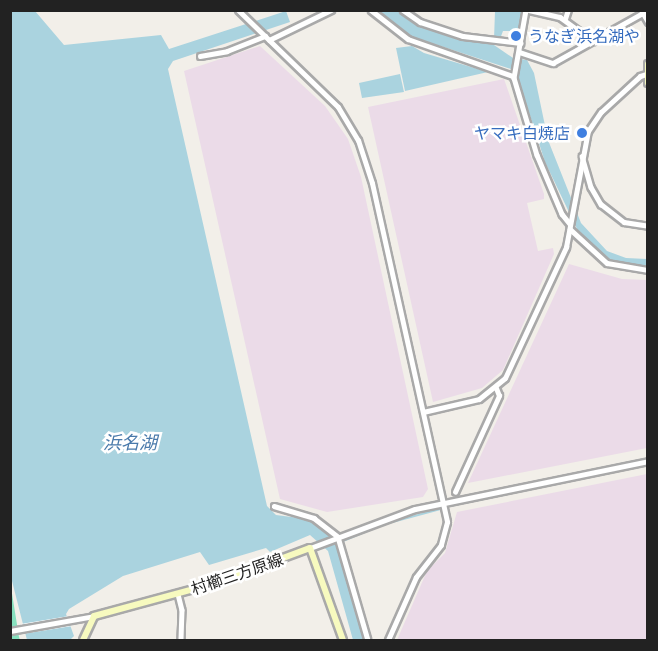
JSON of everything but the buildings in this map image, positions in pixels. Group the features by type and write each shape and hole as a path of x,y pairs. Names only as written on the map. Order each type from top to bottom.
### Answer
{"main road":[{"path":"648,64 646,75 648,83"},
{"path":"310,548 343,640"},
{"name":"村櫛三方原線","path":"94,616 178,594 310,548"},
{"path":"83,640 94,616"}],"street":[{"path":"238,10 333,101 362,147 447,522 443,540 416,577 388,640"},
{"path":"201,56 227,51 331,10"},
{"path":"371,10 408,39 513,75"},
{"path":"403,10 417,21 463,36 521,43"},
{"path":"593,41 565,19 528,10 513,75 537,154 562,214 607,263 648,270"},
{"path":"565,19 568,10"},
{"path":"518,54 553,63 644,13 648,22"},
{"path":"423,412 479,399 496,388 518,352 564,252 581,155 593,121 640,76 646,75"},
{"path":"581,155 601,204 624,222 648,226"},
{"path":"455,492 499,396 496,388"},
{"path":"310,548 389,516 648,461"},
{"path":"274,506 314,518 336,537 368,640"},
{"path":"178,594 182,610 181,640"},
{"path":"10,631 94,616"}],"shaded area":[{"path":"260,46 325,106 348,139 361,177 428,489 423,497 327,512 280,499 184,71"},
{"path":"504,79 544,194 544,199 527,203 538,251 553,248 554,254 503,370 482,388 433,402 368,107"},
{"path":"569,264 622,279 647,280 647,448 468,483"},
{"path":"647,474 647,640 397,640 427,571 445,553 457,512"}],"green space":[{"path":"10,581 19,637 20,640 11,640"}],"water":[{"name":"浜名湖","path":"11,11 35,11 64,45 161,35 169,49 286,11 290,22 173,61 168,69 267,506 276,515 307,519 328,533 341,554 364,640 353,640 328,551 310,535 270,552 266,548 209,565 200,552 123,576 69,609 66,614 74,636 70,640 27,640 11,577"},
{"path":"375,11 398,11 417,24 461,39 494,45 513,58 527,60 534,73 548,140 581,223 607,251 626,258 647,259 647,267 607,260 578,231 545,162 517,75 511,69 410,36"},
{"path":"495,11 523,11 520,31 503,31 500,39 494,39"},
{"path":"412,46 424,53 488,72 405,91 396,48"},
{"path":"400,74 404,92 362,98 359,83"}],"pier":[{"path":"69,616 72,626 23,634 21,624"}],"waterway":[{"path":"454,505 648,465"},
{"path":"343,541 385,524 441,509"}],"place":[{"name":"うなぎ浜名湖や","path":"516,36"},
{"name":"ヤマキ白焼店","path":"582,133"}]}
